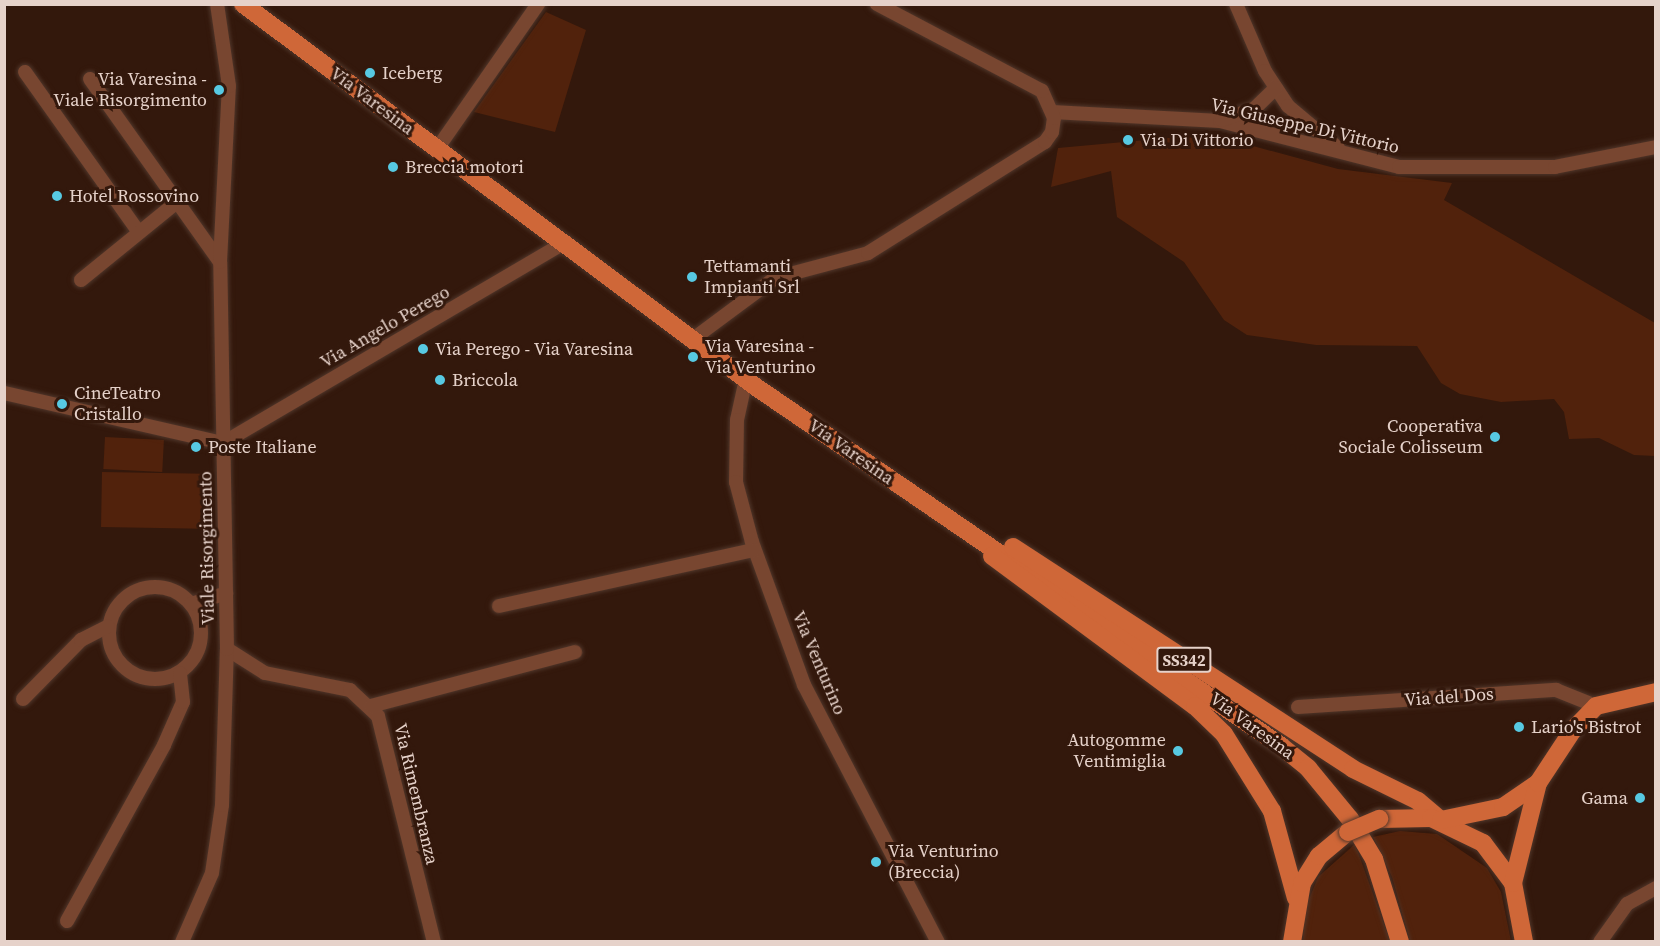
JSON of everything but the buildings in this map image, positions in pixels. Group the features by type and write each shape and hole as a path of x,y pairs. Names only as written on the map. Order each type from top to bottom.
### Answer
{"main road":[{"name":"Via Varesina","path":"243,4 746,379 1308,768 1350,819 1374,859 1400,942"},
{"name":"SS342","path":"926,502 1046,564 1182,658 1441,820"},
{"name":"SS342","path":"926,502 1224,734 1272,812 1296,898"},
{"path":"1524,942 1513,883 1538,783 1573,730 1596,706 1656,692"},
{"path":"1292,942 1296,898 1313,864 1348,832 1379,819 1441,820 1497,810 1538,783"},
{"path":"1441,820 1488,848 1513,883"}],"street":[{"name":"Viale Risorgimento","path":"182,942 212,873 222,805 227,649 220,262 229,86 217,4"},
{"path":"436,149 538,4"},
{"path":"693,339 776,278 868,253 1045,142 1052,132 1052,112 1042,91 1029,81 877,4"},
{"path":"1236,4 1276,88 1317,136 1353,157"},
{"path":"25,72 138,231"},
{"path":"90,79 220,262"},
{"path":"1220,121 1254,109 1276,88"},
{"name":"Via Giuseppe Di Vittorio","path":"1052,112 1220,121 1399,167 1554,167 1656,147"},
{"path":"81,280 138,231 177,202"},
{"name":"Via Angelo Perego","path":"223,443 565,242"},
{"name":"Via Venturino","path":"746,379 737,420 736,482 754,550 804,685 938,942"},
{"path":"4,393 223,443"},
{"path":"499,606 754,550"},
{"path":"166,588 191,604 200,626 199,648 180,673 159,680 136,676 114,656 108,626 118,605 135,591 166,588"},
{"path":"191,604 226,593"},
{"path":"23,699 81,640 108,626"},
{"name":"Via Rimembranza","path":"227,649 265,673 350,690 371,706 387,738 434,942"},
{"path":"371,706 575,652"},
{"path":"67,921 164,745 183,702 180,673"},
{"name":"Via del Dos","path":"1298,707 1556,690 1596,706"},
{"path":"1600,942 1627,904 1652,889"}],"shaded area":[{"path":"546,12 586,30 555,132 474,112"},
{"path":"1190,136 1242,143 1338,169 1452,183 1444,200 1655,323 1655,456 1634,455 1599,438 1569,439 1564,412 1554,399 1501,402 1460,394 1441,383 1417,346 1316,345 1247,335 1224,320 1184,262 1117,217 1111,171 1051,187 1058,148"},
{"path":"105,437 164,440 162,472 103,469"},
{"path":"102,472 204,474 203,529 101,527"},
{"path":"1400,831 1437,834 1487,868 1501,892 1511,941 1410,941 1392,877 1373,837"},
{"path":"1355,844 1390,941 1303,942 1305,909 1318,877"}],"place":[{"name":"Iceberg","path":"370,73"},
{"name":"Via Varesina - Viale Risorgimento","path":"219,90"},
{"name":"Via Di Vittorio","path":"1128,140"},
{"name":"Breccia motori","path":"393,167"},
{"name":"Hotel Rossovino","path":"57,196"},
{"name":"Tettamanti Impianti Srl","path":"692,277"},
{"name":"Via Perego - Via Varesina","path":"423,349"},
{"name":"Via Varesina - Via Venturino","path":"693,357"},
{"name":"Briccola","path":"440,380"},
{"name":"CineTeatro Cristallo","path":"62,404"},
{"name":"Cooperativa Sociale Colisseum","path":"1495,437"},
{"name":"Poste Italiane","path":"196,447"},
{"name":"Lario's Bistrot","path":"1519,727"},
{"name":"Autogomme Ventimiglia","path":"1178,751"},
{"name":"Gama","path":"1640,798"},
{"name":"Via Venturino (Breccia)","path":"876,862"}]}
